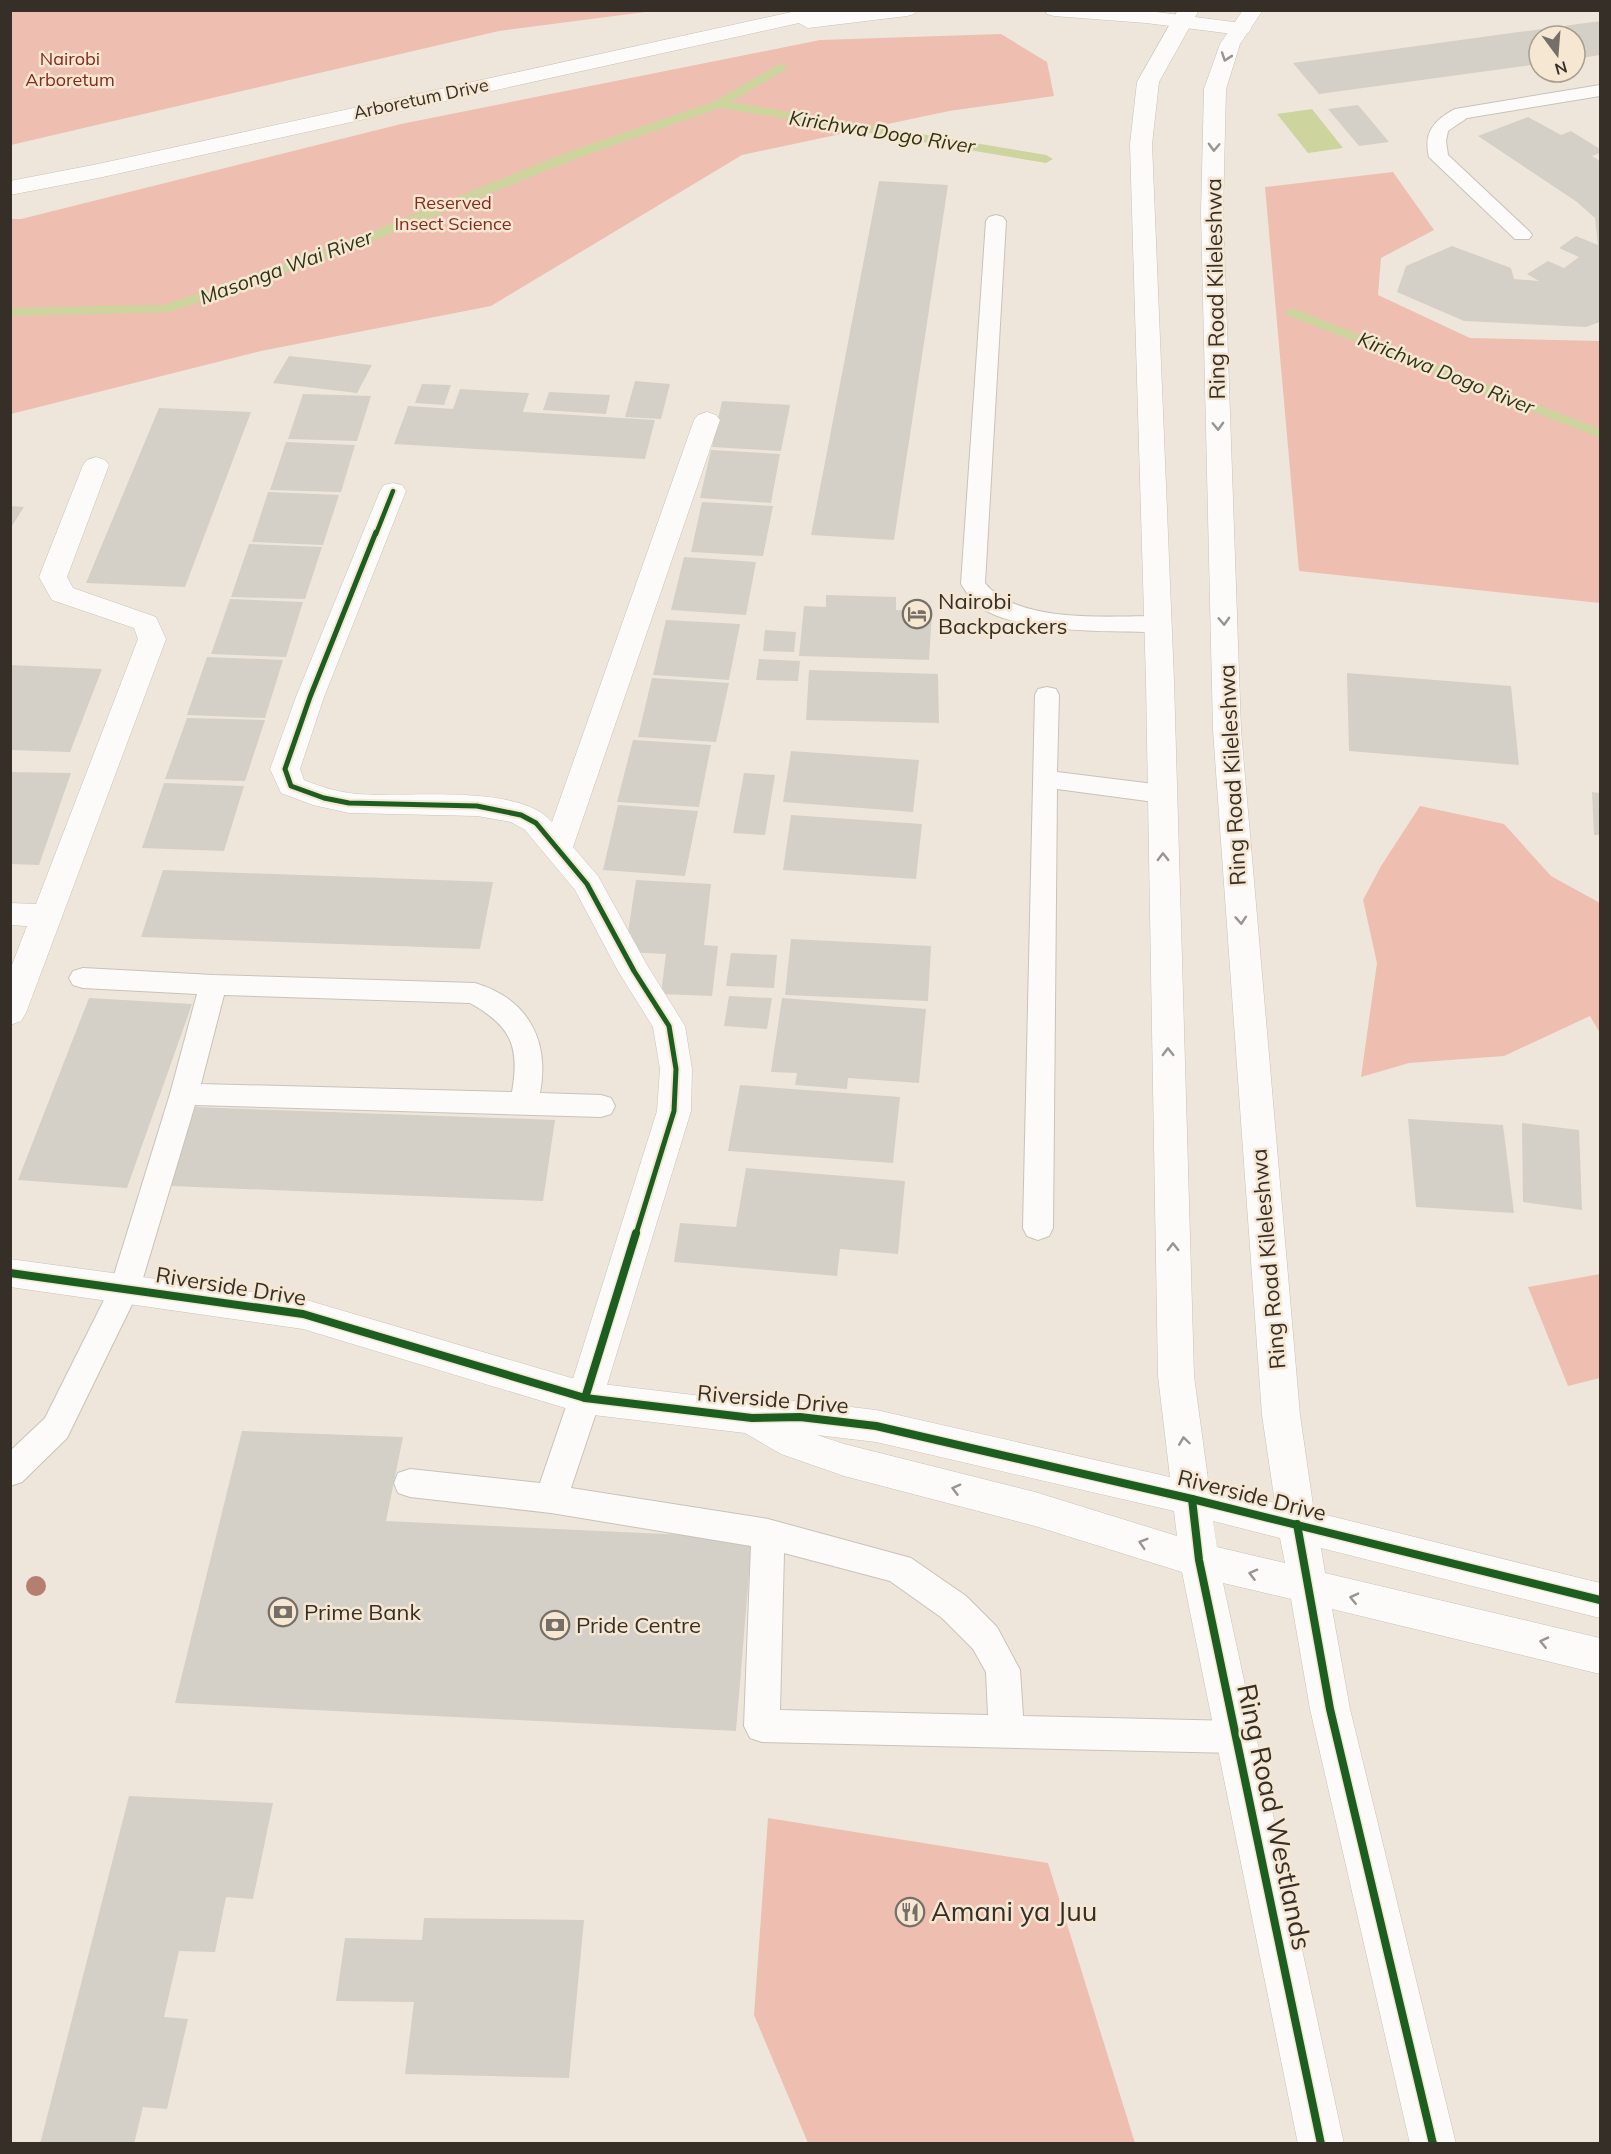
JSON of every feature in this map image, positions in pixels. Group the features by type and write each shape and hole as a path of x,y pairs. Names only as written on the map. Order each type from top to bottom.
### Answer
{"street":[{"name":"Arboretum Drive","path":"10,188 98,171 831,10"},
{"path":"735,31 907,10"},
{"path":"1054,10 1185,16 1241,29"},
{"name":"Ring Road Kileleshwa","path":"1252,10 1230,44 1215,89 1212,213 1227,730 1281,1415 1307,1587"},
{"path":"1185,16 1148,82 1142,144 1158,624 1176,1376 1192,1499"},
{"path":"558,848 707,420"},
{"path":"10,1013 152,639 146,623 62,594 53,577 96,465"},
{"path":"393,491 310,697 285,769 291,786 319,798 357,804 466,807 513,811 527,815 587,884 634,971 669,1026 676,1069 674,1111 585,1398"},
{"path":"10,914 47,916"},
{"name":"Riverside Drive","path":"10,1273 303,1314 585,1398 752,1418 800,1417 876,1426 1297,1524 1600,1600"},
{"name":"Riverside Drive","path":"752,1418 794,1443 844,1460 1035,1509 1199,1560 1600,1656"},
{"name":"Ring Road Westlands","path":"1192,1499 1199,1560 1321,2144"},
{"path":"1307,1587 1330,1709 1433,2144"}],"lane":[{"path":"1522,235 1439,157 1435,144 1438,132 1445,121 1462,113 1600,91"},
{"path":"996,221 973,584 982,598 1025,616 1085,622 1158,624"},
{"path":"1038,1228 1047,695"},
{"path":"1044,778 1162,794"},
{"path":"82,978 213,985 475,993 494,1002 526,1037 531,1073 524,1104"},
{"path":"10,1472 56,1428 124,1288 184,1094 213,985"},
{"path":"184,1094 601,1106"},
{"path":"551,1499 585,1398"},
{"path":"410,1483 551,1499 768,1534 899,1569 954,1607 985,1638 1003,1670 1006,1733"},
{"path":"768,1534 762,1726 1236,1737"}],"green space":[{"name":"Nairobi Arboretum","path":"10,11 653,11 499,31 11,145"},
{"name":"Reserved Insect Science","path":"1001,34 1047,62 1054,96 949,111 742,155 491,306 261,351 11,414 11,219 21,219 401,124 820,40"},
{"path":"1393,172 1434,230 1381,258 1378,295 1470,338 1600,341 1600,603 1299,571 1265,187"},
{"path":"1420,806 1504,824 1551,876 1600,903 1600,1033 1590,1016 1504,1056 1409,1063 1361,1077 1377,963 1363,900 1381,866"},
{"path":"1600,1274 1600,1378 1568,1386 1528,1287"},
{"path":"768,1818 1048,1863 1135,2143 808,2143 754,2015"}],"shaded area":[{"path":"1312,109 1343,148 1308,153 1277,114"}],"building":[{"path":"1600,21 1600,55 1587,57 1587,24 1578,24"},
{"path":"1527,31 1527,66 1319,94 1293,63"},
{"path":"1358,105 1389,142 1359,146 1328,109"},
{"path":"1528,117 1561,135 1571,131 1600,149 1600,153 1592,156 1600,161 1600,322 1586,327 1464,321 1397,292 1406,266 1452,246 1511,268 1514,279 1539,281 1527,274 1548,261 1564,268 1579,257 1559,248 1576,236 1598,245 1595,218 1577,202 1478,136"},
{"path":"879,181 948,185 894,540 811,535"},
{"path":"289,356 372,365 357,393 273,383"},
{"path":"635,381 670,384 661,419 625,417"},
{"path":"422,384 451,385 444,405 415,403"},
{"path":"460,389 529,393 523,412 655,420 645,459 394,444 408,406 453,409"},
{"path":"549,392 610,395 606,414 543,410"},
{"path":"303,394 371,396 357,441 288,439"},
{"path":"722,401 790,405 781,451 712,447"},
{"path":"159,408 251,412 185,587 86,583"},
{"path":"286,442 355,445 341,492 270,490"},
{"path":"711,450 780,454 771,503 700,498"},
{"path":"268,492 339,495 323,545 252,542"},
{"path":"702,502 773,506 763,556 691,552"},
{"path":"10,506 24,507 10,529"},
{"path":"249,544 322,547 305,599 231,597"},
{"path":"684,557 756,562 746,615 671,610"},
{"path":"826,595 896,597 896,610 932,611 929,660 799,656 804,606 826,607"},
{"path":"230,599 303,602 286,657 211,654"},
{"path":"666,620 740,624 729,680 653,675"},
{"path":"765,630 796,632 794,652 763,651"},
{"path":"207,657 283,660 265,718 187,715"},
{"path":"759,659 800,661 798,681 756,680"},
{"path":"10,665 102,669 70,752 10,750"},
{"path":"809,670 938,674 939,723 806,720"},
{"path":"1347,673 1511,686 1519,765 1349,751"},
{"path":"652,678 729,683 716,742 638,737"},
{"path":"187,718 265,720 245,781 165,779"},
{"path":"633,740 711,745 699,807 617,802"},
{"path":"791,751 919,760 913,812 783,802"},
{"path":"10,772 71,773 39,865 10,864"},
{"path":"744,773 775,775 765,835 733,833"},
{"path":"164,783 244,786 224,851 142,848"},
{"path":"1592,792 1600,793 1600,835 1594,835"},
{"path":"618,805 698,811 685,876 603,870"},
{"path":"791,815 922,824 916,879 783,870"},
{"path":"163,870 493,882 480,949 141,937"},
{"path":"636,880 711,884 704,945 718,946 712,996 661,994 666,954 625,952"},
{"path":"791,939 931,946 928,1001 785,995"},
{"path":"731,953 777,955 774,988 726,986"},
{"path":"729,996 772,998 767,1029 724,1026"},
{"path":"89,998 192,1004 127,1188 18,1180"},
{"path":"782,998 926,1009 919,1083 848,1078 847,1089 795,1085 797,1073 771,1072"},
{"path":"740,1085 900,1097 893,1163 728,1151"},
{"path":"194,1107 555,1120 543,1201 171,1186"},
{"path":"1408,1119 1503,1125 1514,1213 1416,1207"},
{"path":"1522,1123 1579,1130 1582,1210 1523,1202"},
{"path":"746,1168 905,1181 898,1254 840,1249 837,1276 674,1262 680,1223 736,1227"},
{"name":"Pride Centre","path":"242,1431 403,1437 386,1521 752,1538 736,1731 175,1703"},
{"path":"129,1796 273,1803 253,1899 226,1897 215,1952 179,1951 164,2017 188,2019 167,2109 143,2107 134,2144 40,2144"},
{"path":"424,1918 584,1920 569,2078 405,2074 414,2002 336,2001 345,1938 422,1940"}],"waterway":[{"path":"719,104 781,67"},
{"name":"Masonga Wai River","path":"10,312 165,309 343,248 573,155 719,104"},
{"name":"Kirichwa Dogo River","path":"719,104 1046,159"},
{"name":"Kirichwa Dogo River","path":"1292,312 1600,434"}],"cycle path":[{"path":"393,491 310,697 285,769 291,786 332,800 377,805 477,806 521,815 536,823 587,884 634,971 669,1026 676,1069 674,1111 585,1398"},
{"path":"10,1273 303,1314 585,1398 752,1418 800,1417 876,1426 1192,1499 1600,1600"},
{"path":"1192,1499 1199,1560 1321,2144"},
{"path":"1297,1524 1330,1709 1433,2144"}],"place":[{"name":"Nairobi Backpackers","path":"917,614"},
{"name":"Prime Bank","path":"283,1612"},
{"name":"Pride Centre","path":"555,1625"},
{"name":"Amani ya Juu","path":"910,1912"}]}
